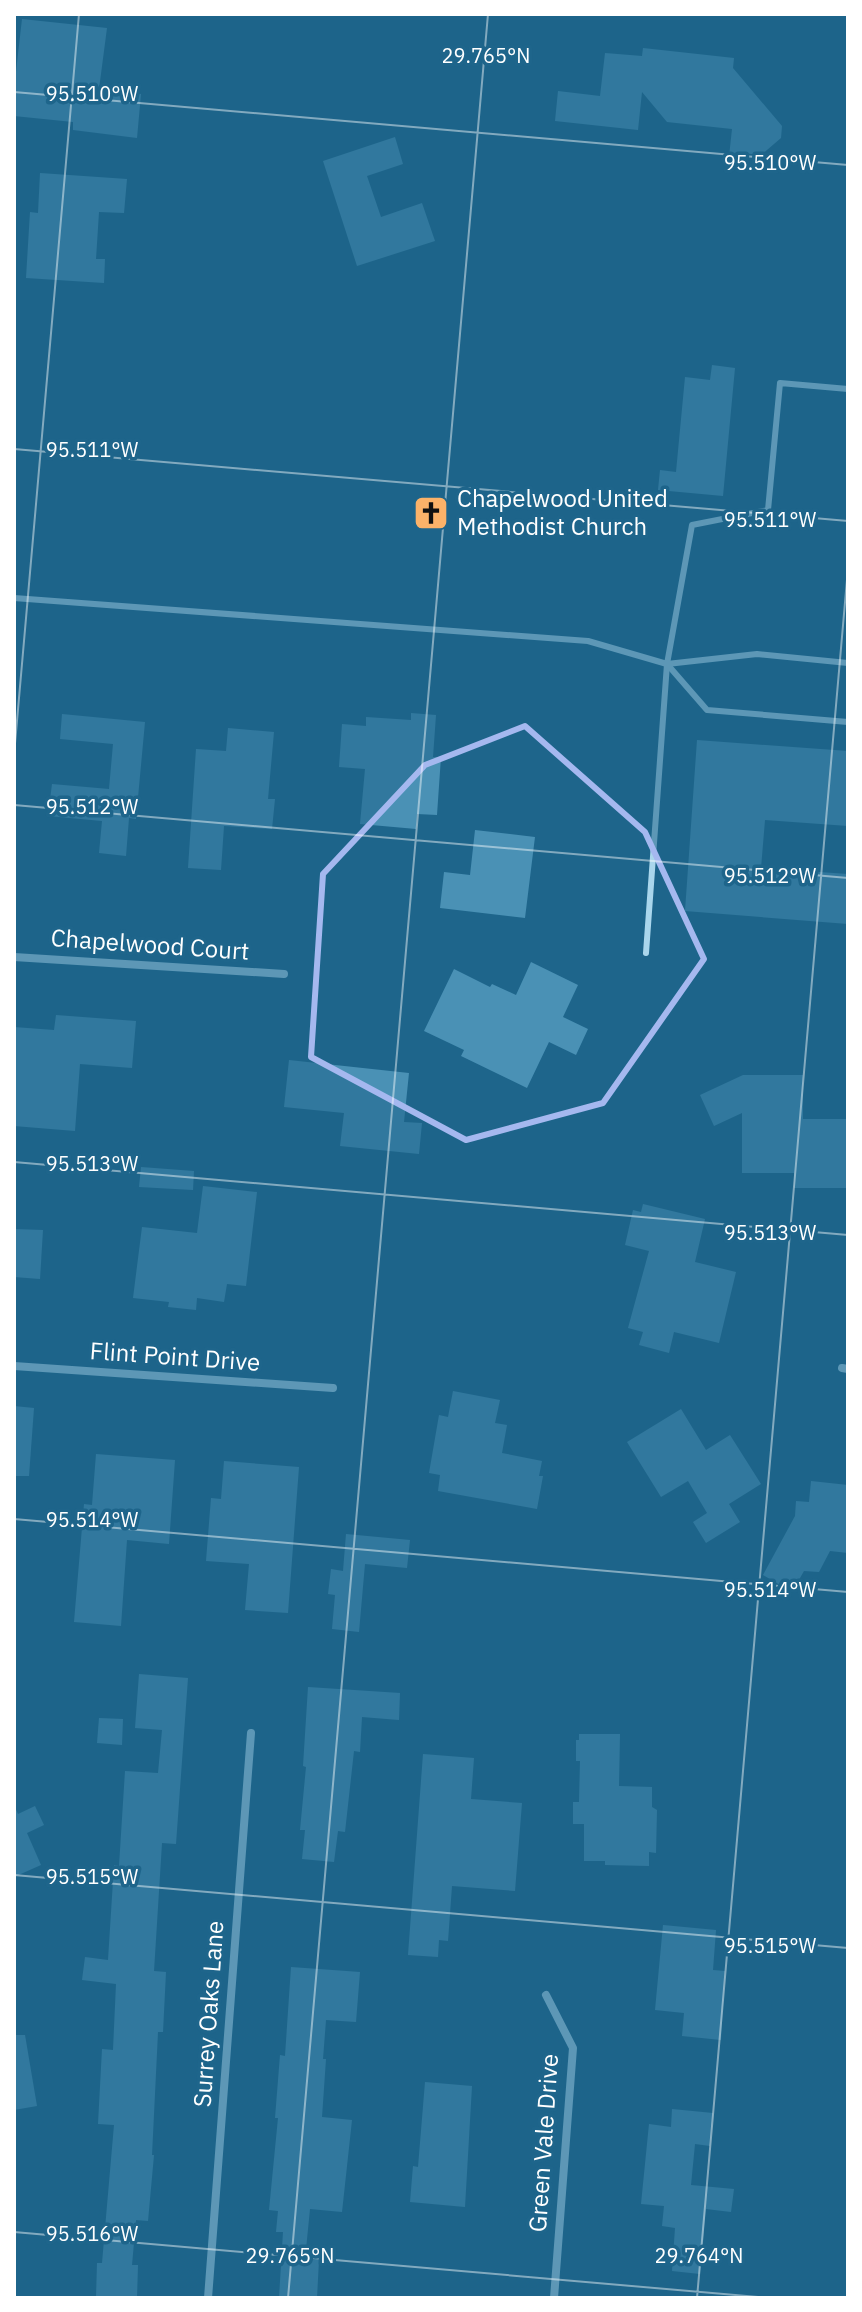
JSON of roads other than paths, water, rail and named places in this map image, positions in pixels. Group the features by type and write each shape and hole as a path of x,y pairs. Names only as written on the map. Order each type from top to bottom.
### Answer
{"street":[{"name":"Chapelwood Court","path":"14,957 284,974"},
{"name":"Flint Point Drive","path":"14,1366 333,1388"},
{"name":"Surrey Oaks Lane","path":"208,2298 251,1733"},
{"name":"Green Vale Drive","path":"546,1995 573,2048 554,2298"}],"lane":[{"path":"646,953 667,664 692,525 768,510 780,383 848,389"},
{"path":"14,598 588,641 667,664 757,654 848,663"},
{"path":"667,664 707,710 848,722"}],"place":[{"name":"Chapelwood United Methodist Church","path":"431,513"}]}
